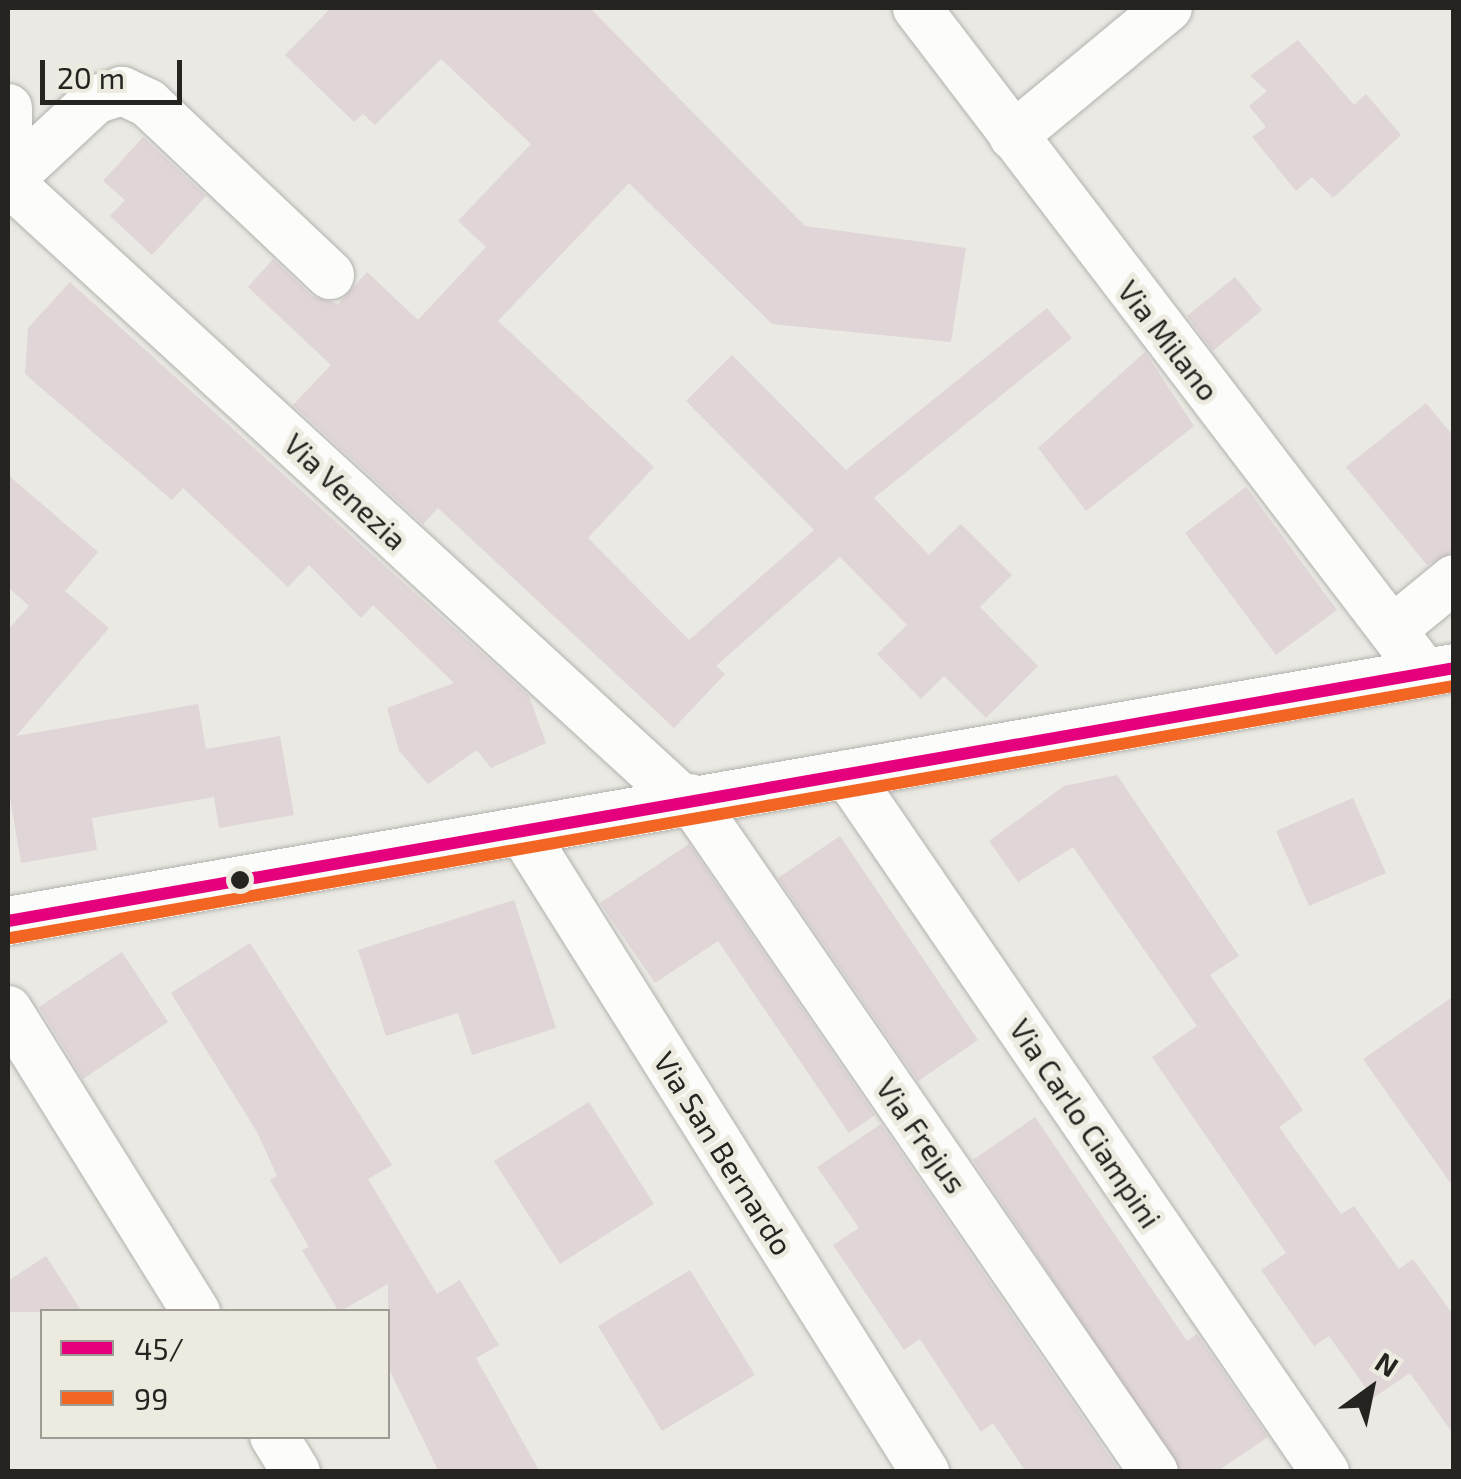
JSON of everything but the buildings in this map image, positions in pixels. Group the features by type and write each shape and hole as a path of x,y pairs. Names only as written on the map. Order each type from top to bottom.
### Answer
{"street":[{"name":"Via Milano","path":"917,8 1392,630 1438,670"},
{"path":"1013,136 1168,8"},
{"path":"8,183 94,100 122,91 148,103 330,276"},
{"path":"8,108 8,183"},
{"name":"Via Venezia","path":"8,183 687,799"},
{"path":"1392,630 1454,579"},
{"path":"8,921 524,834 687,799 1438,670"},
{"name":"Via Carlo Ciampini","path":"847,774 1325,1472"},
{"name":"Via Frejus","path":"687,799 1154,1472"},
{"name":"Via San Bernardo","path":"524,834 925,1472"},
{"path":"8,1010 194,1309"},
{"path":"276,1439 296,1472"}],"transit line":[{"name":"45/","path":"8,921 1454,668"},
{"name":"99","path":"11,938 1454,686"}]}
